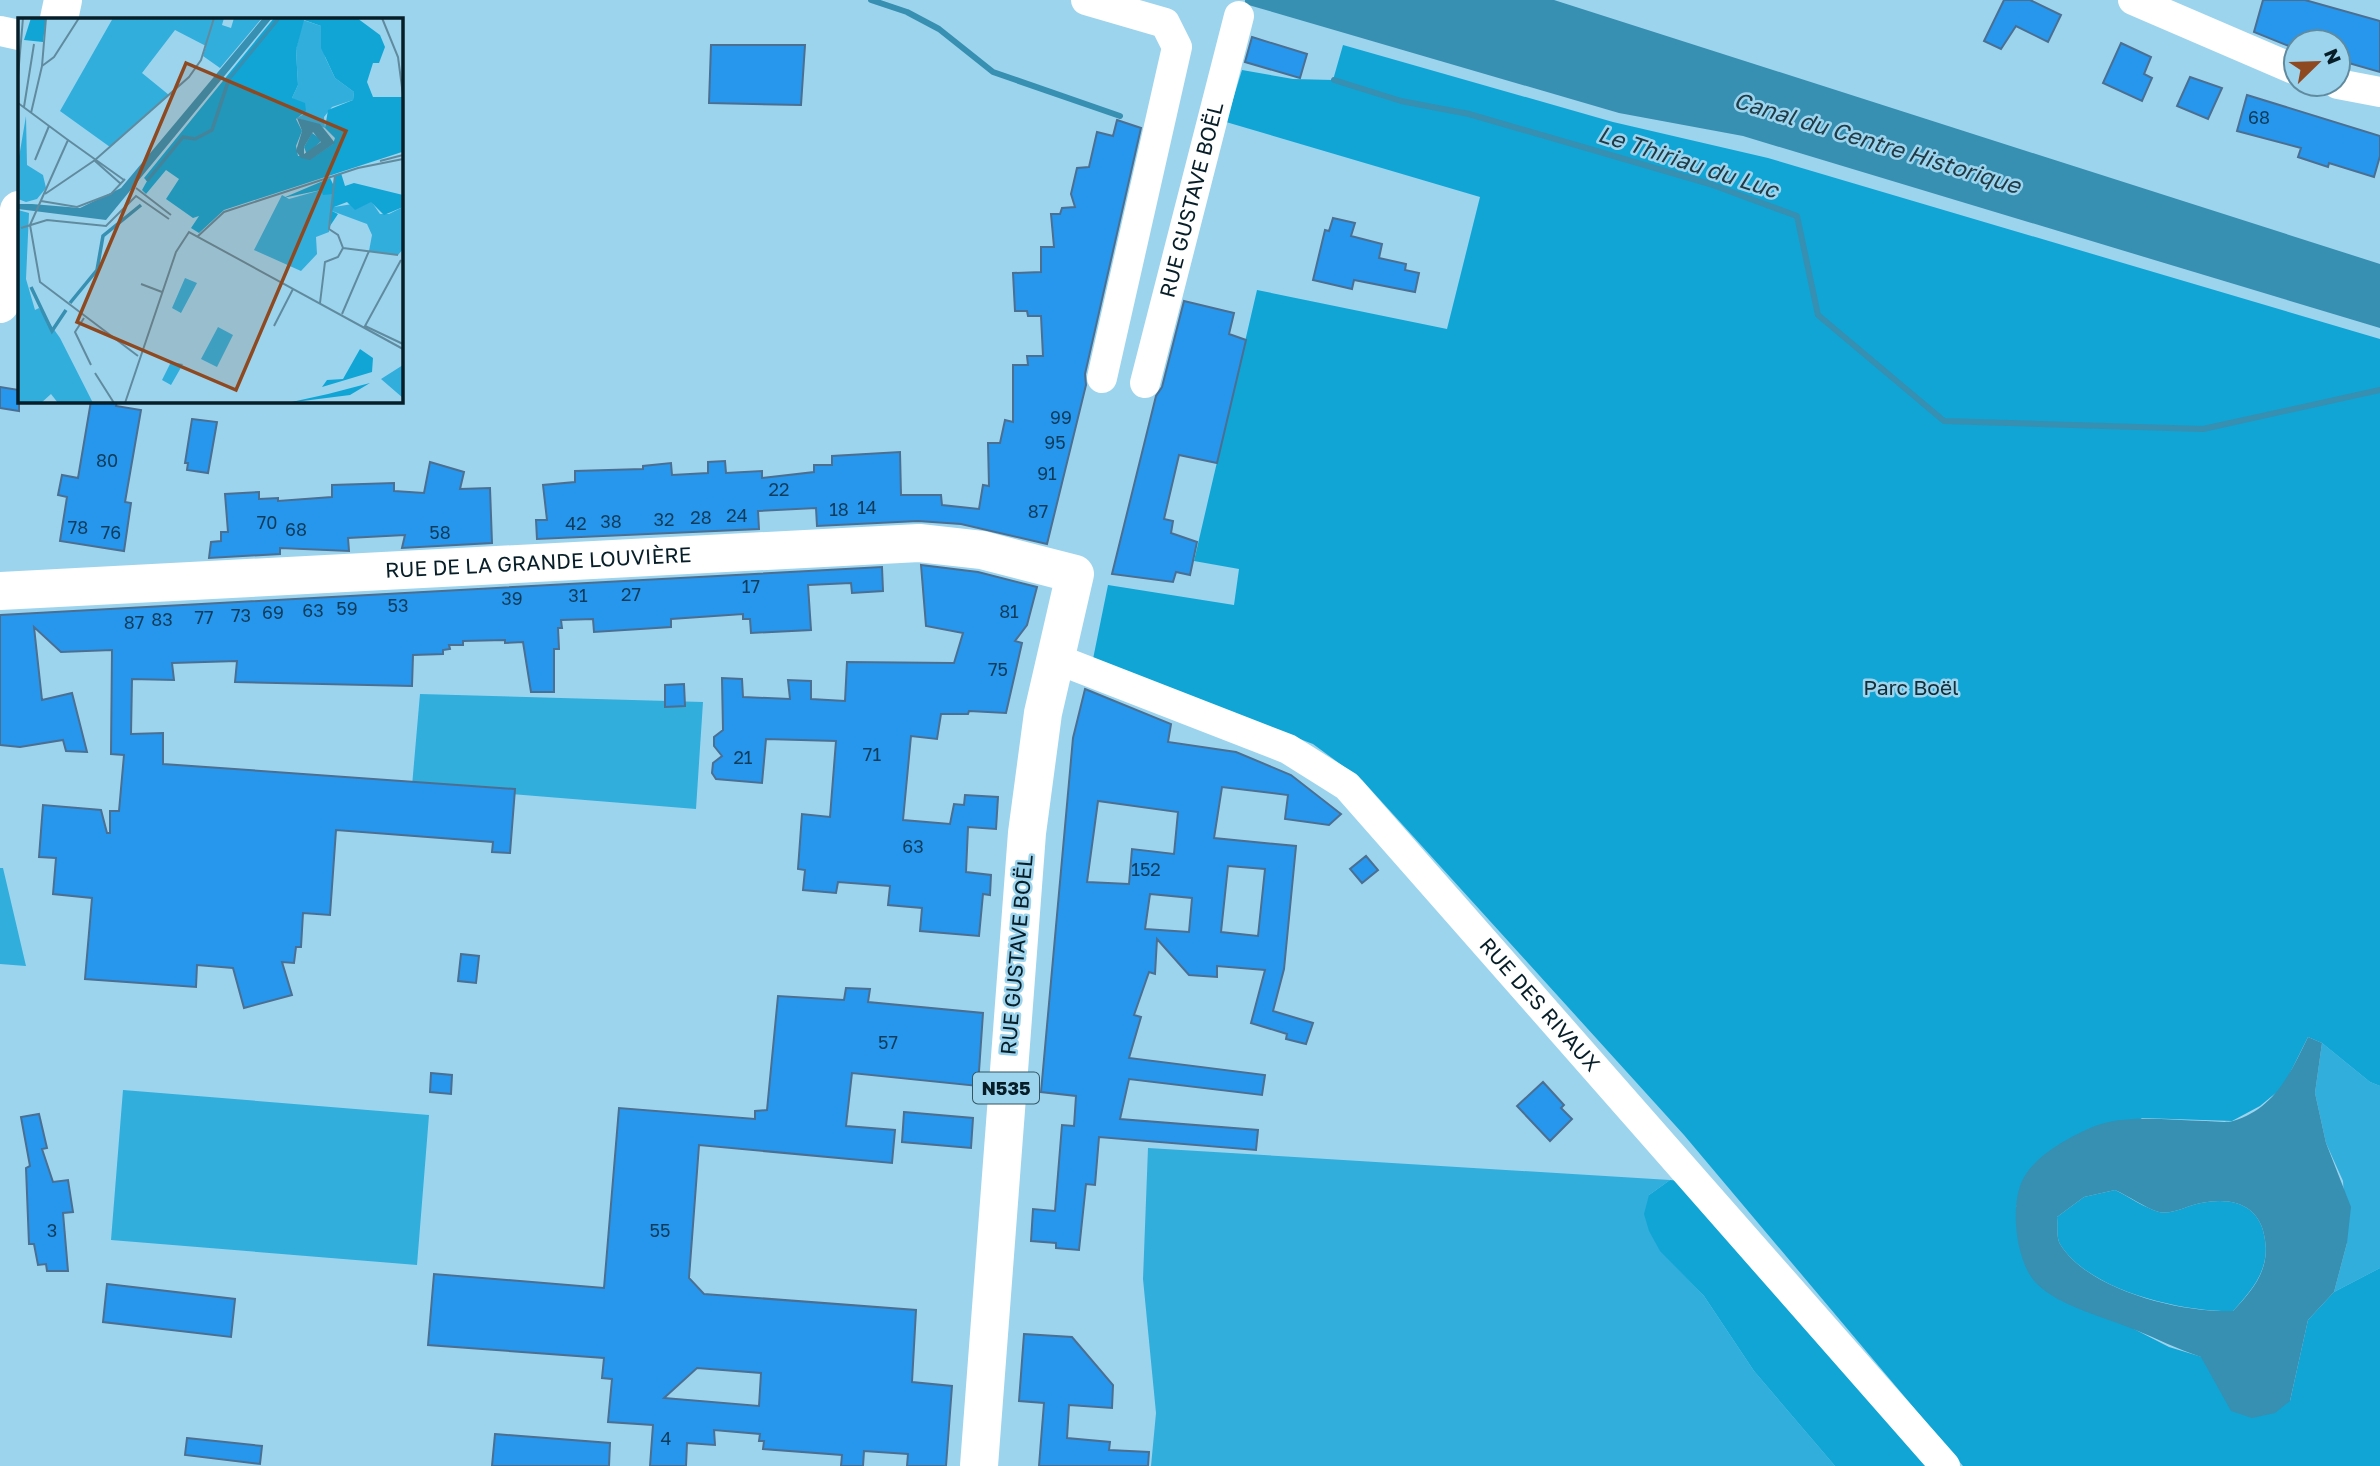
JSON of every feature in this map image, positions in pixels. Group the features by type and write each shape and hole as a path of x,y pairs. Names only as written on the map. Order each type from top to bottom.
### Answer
{"main road":[{"path":"59,18 63,0"},
{"path":"0,304 18,215"},
{"name":"RUE DE LA GRANDE LOUVIÈRE","path":"0,591 919,543 982,550 1075,574"},
{"name":"RUE GUSTAVE BOËL","path":"979,1466 1027,833 1054,658 1075,574"}],"street":[{"path":"1086,0 1165,23 1177,47 1102,378"},
{"path":"2133,0 2282,64"},
{"name":"RUE GUSTAVE BOËL","path":"1145,383 1239,16"},
{"path":"0,31 18,35"},
{"path":"2352,87 2380,92"},
{"name":"RUE DES RIVAUX","path":"1054,658 1288,749 1347,786 1945,1466"}],"shaded area":[{"path":"420,694 703,702 696,809 412,786"},
{"path":"0,868 3,868 26,966 0,964"},
{"path":"2322,1043 2370,1082 2380,1086 2380,1268 2334,1292 2347,1243 2343,1181 2326,1143 2315,1093"},
{"path":"123,1090 429,1115 417,1265 111,1240"},
{"path":"1148,1148 1670,1180 1649,1195 1660,1250 1704,1296 1754,1371 1835,1466 1151,1466 1156,1413 1143,1279"}],"green space":[{"name":"Parc Boël","path":"1343,45 1613,122 1768,158 2380,339 2380,1086 2370,1082 2322,1043 2308,1037 2283,1087 2260,1106 2232,1121 2142,1118 2016,1206 2134,1329 2169,1347 2202,1357 2216,1382 2290,1401 2308,1320 2334,1292 2380,1268 2380,1466 1963,1466 1684,1135 1362,780 1313,744 1093,659 1108,585 1234,605 1239,569 1194,561 1257,290 1447,329 1480,197 1226,122 1242,70 1293,79 1333,80"},
{"path":"1670,1180 1699,1183 1935,1466 1835,1466 1754,1371 1704,1296 1660,1251 1649,1231 1644,1214 1649,1195"},
{"path":"2115,1190 2164,1213 2213,1201 2235,1203 2252,1212 2262,1228 2265,1261 2258,1279 2233,1311 2189,1308 2138,1296 2092,1274 2074,1260 2060,1244 2057,1217 2084,1197"}],"water":[{"name":"Canal du Centre Historique","path":"1245,0 1554,0 2380,264 2380,328 1743,136 1619,113 1245,4"},
{"path":"2308,1037 2322,1043 2315,1093 2326,1143 2351,1207 2347,1243 2334,1292 2308,1320 2290,1401 2275,1413 2252,1418 2231,1411 2201,1357 2069,1305 2037,1284 2029,1274 2019,1247 2016,1230 2017,1199 2026,1174 2039,1159 2064,1141 2090,1128 2132,1119 2227,1122 2248,1115 2260,1108 2280,1088","holes":["2115,1190 2148,1208 2164,1213 2213,1201 2235,1203 2252,1212 2262,1228 2266,1251 2262,1270 2247,1296 2233,1311 2189,1308 2138,1296 2092,1275 2060,1244 2057,1217 2084,1197"]}],"building":[{"path":"2004,0 2030,0 2061,15 2048,42 2016,26 2001,49 1984,41"},
{"path":"2263,0 2305,0 2380,21 2380,72 2352,64 2352,28 2282,28 2282,43 2254,32"},
{"path":"1252,37 1307,54 1300,78 1245,62"},
{"path":"2121,43 2151,57 2144,74 2152,78 2142,101 2103,83"},
{"path":"711,45 805,45 801,105 709,103"},
{"path":"2190,77 2222,88 2208,119 2177,106"},
{"path":"2247,95 2380,136 2380,156 2374,177 2298,157 2301,148 2237,131"},
{"path":"1117,120 1141,128 1085,374 1086,385 1047,544 961,524 918,521 817,526 816,508 758,511 759,529 537,539 536,520 547,520 543,485 575,482 575,471 643,469 643,466 671,463 672,475 708,473 708,462 725,461 726,473 762,471 762,478 814,472 814,465 832,465 832,456 900,452 901,495 941,495 942,505 979,509 983,485 989,486 988,443 1000,443 1005,420 1013,422 1013,365 1028,365 1027,356 1043,356 1041,316 1028,316 1027,311 1015,311 1013,273 1041,272 1041,247 1054,247 1051,214 1060,214 1062,208 1075,207 1071,194 1077,168 1089,167 1097,132 1113,136"},
{"path":"1333,218 1355,223 1351,236 1382,244 1379,258 1406,264 1405,270 1419,273 1415,292 1354,280 1352,289 1313,280 1325,230 1329,231"},
{"path":"1184,301 1234,313 1229,334 1246,340 1217,463 1179,455 1164,519 1173,521 1171,533 1197,542 1190,575 1176,572 1173,582 1112,574 1156,396 1162,387"},
{"path":"0,387 18,390 19,411 0,408"},
{"path":"91,402 117,402 116,406 141,410 125,502 131,503 124,551 60,541 67,497 58,495 62,475 78,478"},
{"path":"192,419 217,422 208,473 187,470 188,463 185,463"},
{"path":"430,462 464,472 460,489 490,488 492,543 402,548 405,535 348,538 349,551 280,548 280,554 209,558 211,542 221,541 221,532 228,532 225,494 259,492 259,499 278,498 278,501 332,497 332,485 394,483 394,491 424,493"},
{"path":"921,565 978,572 1037,587 1027,625 1015,641 1022,643 1006,713 969,711 968,714 941,714 937,739 911,736 903,820 950,824 954,804 964,805 965,795 998,797 996,829 968,827 966,872 991,875 990,895 983,894 979,936 920,931 922,908 888,905 890,886 838,882 836,893 803,890 805,870 798,869 802,814 830,817 836,741 766,739 762,783 716,779 712,773 713,763 722,756 714,746 714,737 723,730 722,678 742,679 743,697 790,699 788,680 811,681 811,699 845,701 847,662 954,663 963,633 926,626"},
{"path":"882,567 883,591 852,593 851,583 808,585 811,630 751,633 750,619 743,619 743,614 671,619 671,627 594,632 593,619 561,620 562,628 558,628 559,649 554,649 554,692 531,692 523,642 505,643 505,640 463,641 463,645 449,645 450,649 443,650 443,654 413,655 412,686 235,682 237,661 172,663 174,680 132,679 131,734 163,733 163,764 515,789 510,853 492,852 493,842 336,830 330,915 303,913 301,947 296,947 294,963 282,962 292,995 244,1008 233,968 197,965 196,987 85,979 92,898 53,894 56,858 39,857 43,805 101,810 107,833 110,833 110,811 119,811 124,755 111,754 112,650 61,652 34,627 42,700 72,693 87,752 66,751 63,740 20,747 0,745 0,615"},
{"path":"684,684 685,706 665,707 665,685"},
{"path":"1085,689 1171,724 1168,742 1236,752 1291,775 1341,814 1329,825 1285,819 1288,795 1222,787 1214,838 1296,846 1284,969 1273,1011 1313,1023 1306,1044 1286,1039 1287,1034 1251,1023 1265,970 1217,966 1217,977 1189,975 1157,939 1155,974 1149,972 1134,1015 1141,1017 1129,1058 1265,1075 1262,1095 1129,1079 1120,1119 1258,1130 1256,1150 1099,1137 1095,1185 1086,1184 1079,1250 1056,1248 1056,1243 1031,1241 1033,1209 1055,1211 1062,1125 1074,1126 1076,1096 1041,1092 1073,738","holes":["1098,801 1178,812 1174,854 1132,849 1129,884 1087,882","1228,866 1265,869 1258,936 1221,932","1150,894 1192,898 1189,932 1145,929"]},
{"path":"1366,856 1378,870 1362,883 1350,869"},
{"path":"461,954 479,956 476,983 458,981"},
{"path":"846,988 870,989 868,1002 983,1013 978,1086 852,1073 846,1126 895,1130 892,1163 699,1145 689,1278 704,1294 916,1310 912,1382 952,1386 946,1466 907,1466 908,1454 864,1451 863,1466 841,1466 842,1455 763,1449 764,1441 759,1441 760,1434 714,1430 715,1445 687,1443 686,1466 650,1466 653,1425 608,1422 612,1379 602,1378 604,1358 428,1345 434,1274 604,1288 619,1108 755,1119 755,1111 767,1110 778,996 844,1000","holes":["697,1368 761,1373 759,1406 664,1398"]},
{"path":"431,1073 452,1075 451,1094 430,1092"},
{"path":"1543,1082 1564,1105 1561,1108 1572,1119 1550,1141 1517,1106"},
{"path":"904,1112 973,1118 971,1148 902,1142"},
{"path":"39,1114 47,1148 42,1149 53,1182 68,1180 73,1212 63,1213 68,1271 47,1271 46,1264 38,1265 34,1244 29,1244 26,1168 30,1166 21,1117"},
{"path":"107,1284 235,1299 231,1337 103,1322"},
{"path":"1024,1334 1072,1337 1113,1385 1112,1408 1069,1405 1067,1438 1110,1442 1109,1450 1149,1452 1148,1466 1039,1466 1044,1403 1019,1401"},
{"path":"495,1434 610,1443 609,1466 492,1466"},
{"path":"187,1438 262,1446 260,1464 185,1455"}],"waterway":[{"name":"Le Thiriau du Luc","path":"871,0 907,12 939,29 993,72 1120,116"},
{"name":"Le Thiriau du Luc","path":"1334,80 1401,101 1469,114 1710,184 1797,216 1818,315 1944,421 2203,429 2380,390"}]}
